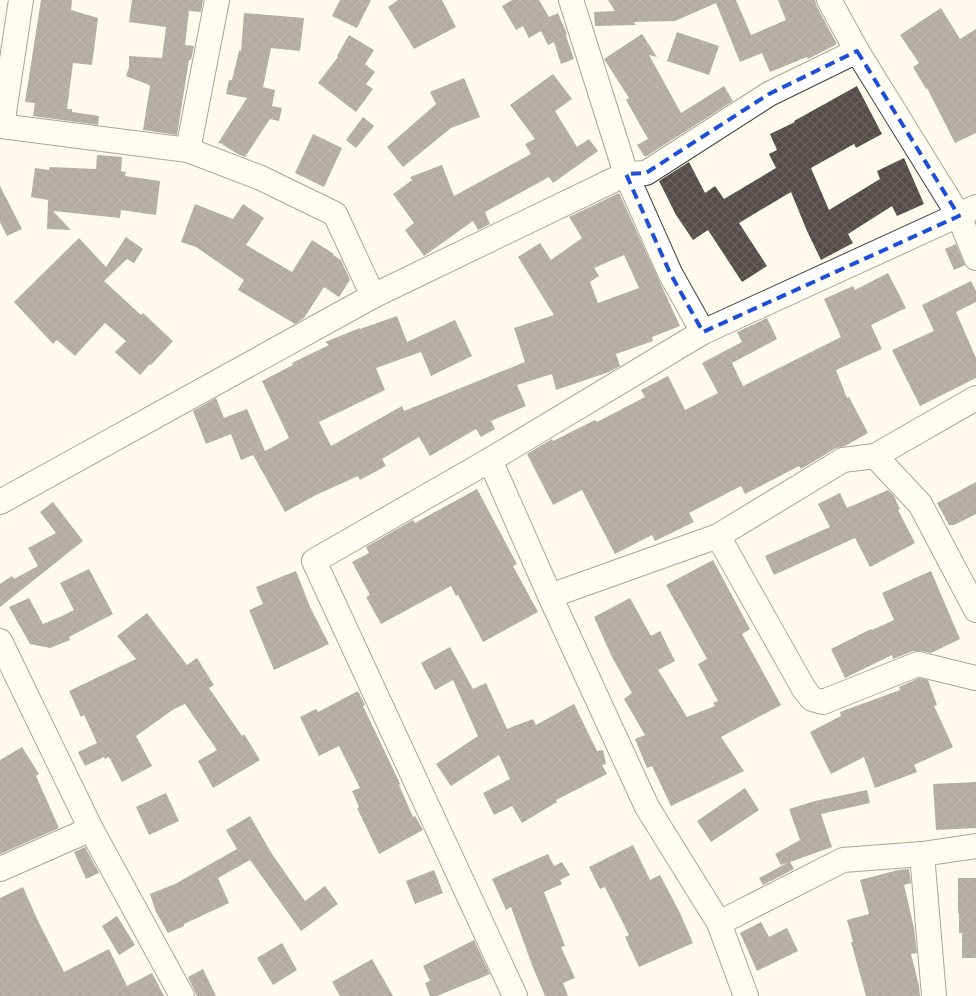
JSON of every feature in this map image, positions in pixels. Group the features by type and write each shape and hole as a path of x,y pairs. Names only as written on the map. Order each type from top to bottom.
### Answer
{"street":[{"path":"20,0 1,126 188,150 261,178 335,214 372,296"},
{"path":"188,150 216,0"},
{"path":"571,0 626,174 670,273 703,332"},
{"path":"829,0 857,52 967,211 976,258"},
{"path":"0,502 372,296 626,174 646,173 769,94 857,52"},
{"path":"515,996 314,561 490,460 703,332 967,211"},
{"path":"550,596 718,536 842,460 875,456 976,398"},
{"path":"875,456 920,504 976,610"},
{"path":"490,460 647,807 719,923 746,996"},
{"path":"718,536 804,689 812,699 823,702 918,664 976,678"},
{"path":"0,641 91,829 182,996"},
{"path":"0,869 91,829"},
{"path":"719,923 843,860 922,854 976,846"},
{"path":"922,854 934,996"}],"highlighted area":[{"path":"857,51 959,216 703,332 670,273 626,174 646,173 769,94"}],"building":[{"path":"41,0 72,0 71,10 98,18 92,65 73,63 67,109 72,109 72,112 99,116 98,125 33,116 35,103 25,102"},
{"path":"132,0 203,0 201,12 189,11 185,45 194,46 191,60 189,60 177,135 143,130 150,86 126,76 129,67 129,56 162,58 166,27 129,22"},
{"path":"340,0 371,0 357,28 332,16"},
{"path":"398,0 442,0 456,27 414,49 388,7"},
{"path":"512,0 539,0 549,17 558,13 567,34 566,36 574,59 561,64 554,42 548,45 541,31 529,38 523,26 516,30 502,6"},
{"path":"608,0 736,0 751,35 786,20 778,0 815,0 837,44 808,59 807,57 770,72 762,53 740,62 716,3 675,21 634,22 636,25 595,26 594,12 615,11"},
{"path":"941,8 960,39 976,29 976,133 955,143 927,88 913,67 919,63 900,35"},
{"path":"244,13 304,18 300,51 271,48 263,87 275,90 272,106 282,108 279,121 270,119 245,157 218,143 247,98 226,94 229,80 232,80 239,51 241,51"},
{"path":"677,32 719,46 709,75 667,61"},
{"path":"642,34 657,57 649,55 681,113 724,86 733,101 645,157 637,145 648,139 626,100 629,98 604,59"},
{"path":"349,35 374,50 365,64 375,72 366,84 373,89 356,112 318,83 338,57"},
{"path":"553,74 572,99 555,111 577,147 589,139 598,151 553,183 549,177 485,212 490,224 478,230 473,221 424,256 405,230 414,223 393,194 412,180 410,177 442,165 454,196 531,154 525,144 535,139 510,105"},
{"path":"464,78 480,117 451,128 403,167 387,147 436,104 430,92"},
{"path":"857,86 882,134 856,148 854,144 811,168 829,210 880,179 877,171 904,158 924,204 897,216 892,206 848,234 853,243 821,260 791,192 739,223 767,266 742,282 708,230 693,240 676,215 659,181 689,162 705,193 715,186 724,199 776,168 769,154 777,150 770,134 795,122"},
{"path":"363,117 374,126 356,148 346,140"},
{"path":"313,134 342,148 324,187 295,173"},
{"path":"97,155 122,157 121,171 126,172 125,176 160,181 156,215 121,210 120,218 53,211 71,230 47,229 48,200 31,197 35,168 49,170 50,167 96,169"},
{"path":"0,186 22,229 7,236 0,222"},
{"path":"619,193 680,326 652,337 653,341 616,354 620,366 609,372 556,390 552,374 517,385 526,406 491,421 495,429 481,437 476,429 430,456 419,437 382,459 386,466 360,480 358,476 316,495 285,512 253,455 241,460 231,434 206,444 193,411 216,398 224,418 247,409 265,451 289,438 262,381 293,365 292,363 329,345 325,342 397,316 407,342 455,320 472,356 431,376 421,352 376,368 385,390 319,422 331,446 402,406 404,411 525,362 514,328 554,315 518,257 540,243 551,260 582,238 569,217","holes":["624,255 639,288 598,303 590,282 599,276 594,268"]},
{"path":"195,204 233,219 243,204 264,218 246,245 292,272 312,240 341,260 350,280 339,297 324,287 304,318 295,324 238,290 244,280 196,247 181,242"},
{"path":"126,237 143,249 134,263 127,259 104,281 173,341 140,375 115,352 126,341 105,323 75,356 57,340 53,344 14,302 79,238 106,267"},
{"path":"956,244 965,265 954,270 945,249"},
{"path":"888,273 906,308 871,325 882,349 836,370 847,398 849,397 868,433 845,446 836,448 801,469 799,466 745,494 741,486 689,513 694,522 655,541 652,535 615,554 582,490 553,505 527,454 552,439 553,441 595,420 597,422 645,397 641,390 668,376 685,410 718,393 702,363 742,342 737,332 767,318 777,339 732,363 743,386 841,337 824,299 853,286 855,290"},
{"path":"971,281 976,291 976,302 956,312 976,358 976,378 920,406 892,350 934,331 922,305"},
{"path":"976,482 976,514 954,525 949,525 937,503"},
{"path":"477,489 517,564 513,566 538,612 483,642 458,595 456,596 451,586 381,624 366,597 370,595 352,562 369,553 366,547 413,520 415,523"},
{"path":"888,490 894,496 900,509 898,510 915,543 870,567 855,538 774,575 765,556 830,527 818,504 840,493 847,508"},
{"path":"53,502 83,541 0,607 0,584 12,576 14,579 38,566 28,548 56,533 40,512"},
{"path":"713,560 750,629 742,634 781,705 721,737 744,771 671,806 652,766 647,768 635,739 645,735 624,699 632,693 612,657 594,617 630,598 651,636 660,631 675,661 658,670 687,717 715,706 713,703 718,701 698,664 707,659 666,585"},
{"path":"89,569 113,614 69,637 70,640 50,648 30,644 9,607 29,598 43,624 60,617 74,610 60,583"},
{"path":"296,571 310,607 329,644 274,670 249,610 263,604 256,587"},
{"path":"931,571 960,639 931,653 913,651 893,659 892,655 845,678 831,649 894,620 882,593"},
{"path":"147,613 187,665 197,658 214,685 209,688 242,736 244,734 260,760 213,788 198,761 217,750 185,704 174,709 136,736 152,766 122,782 109,757 105,759 104,757 85,766 78,752 97,743 84,715 81,717 69,691 136,659 117,636"},
{"path":"450,647 473,689 486,683 507,729 533,719 536,725 574,704 597,751 603,750 606,764 602,765 607,774 556,800 557,802 522,823 512,806 494,815 483,793 510,779 499,755 451,786 436,764 478,736 453,680 435,690 421,663"},
{"path":"919,678 928,680 937,705 934,706 953,747 914,765 917,772 875,788 864,757 831,774 810,732 841,716 840,712 900,690 899,687"},
{"path":"358,691 413,817 415,816 423,830 379,854 357,808 359,807 352,791 360,788 339,746 319,756 300,717 316,709 318,712"},
{"path":"22,747 39,774 36,776 59,828 0,854 0,760"},
{"path":"976,782 976,828 936,830 933,784"},
{"path":"745,788 759,810 711,842 697,821"},
{"path":"867,790 870,803 821,814 832,847 790,862 794,869 763,885 759,878 787,863 781,865 775,854 800,840 789,809 815,801"},
{"path":"166,793 179,821 149,835 136,807"},
{"path":"250,816 272,854 305,901 325,886 338,904 301,931 250,860 218,878 229,903 168,933 156,912 150,894 175,884 237,849 226,830"},
{"path":"633,845 650,880 660,875 693,943 639,967 625,937 629,935 605,887 600,889 589,867"},
{"path":"85,847 99,873 86,879 74,852"},
{"path":"548,854 554,866 562,862 570,875 560,880 562,884 544,892 565,946 561,947 575,978 563,983 568,996 545,996 511,907 506,910 492,879"},
{"path":"909,869 911,883 904,885 914,928 917,953 911,954 920,996 866,996 847,920 869,914 860,880"},
{"path":"434,870 443,893 415,904 406,881"},
{"path":"958,878 976,878 976,958 962,958 962,933 959,933 958,913"},
{"path":"23,887 64,972 109,949 127,986 152,973 164,996 0,996 0,898"},
{"path":"117,916 135,945 119,955 102,926"},
{"path":"761,922 769,937 787,928 798,951 757,971 740,933"},
{"path":"474,940 490,974 437,996 430,996 425,983 430,981 423,966"},
{"path":"282,943 297,970 273,985 257,958"},
{"path":"372,959 393,996 340,996 332,982"},
{"path":"203,969 216,996 197,996 188,977"}]}
